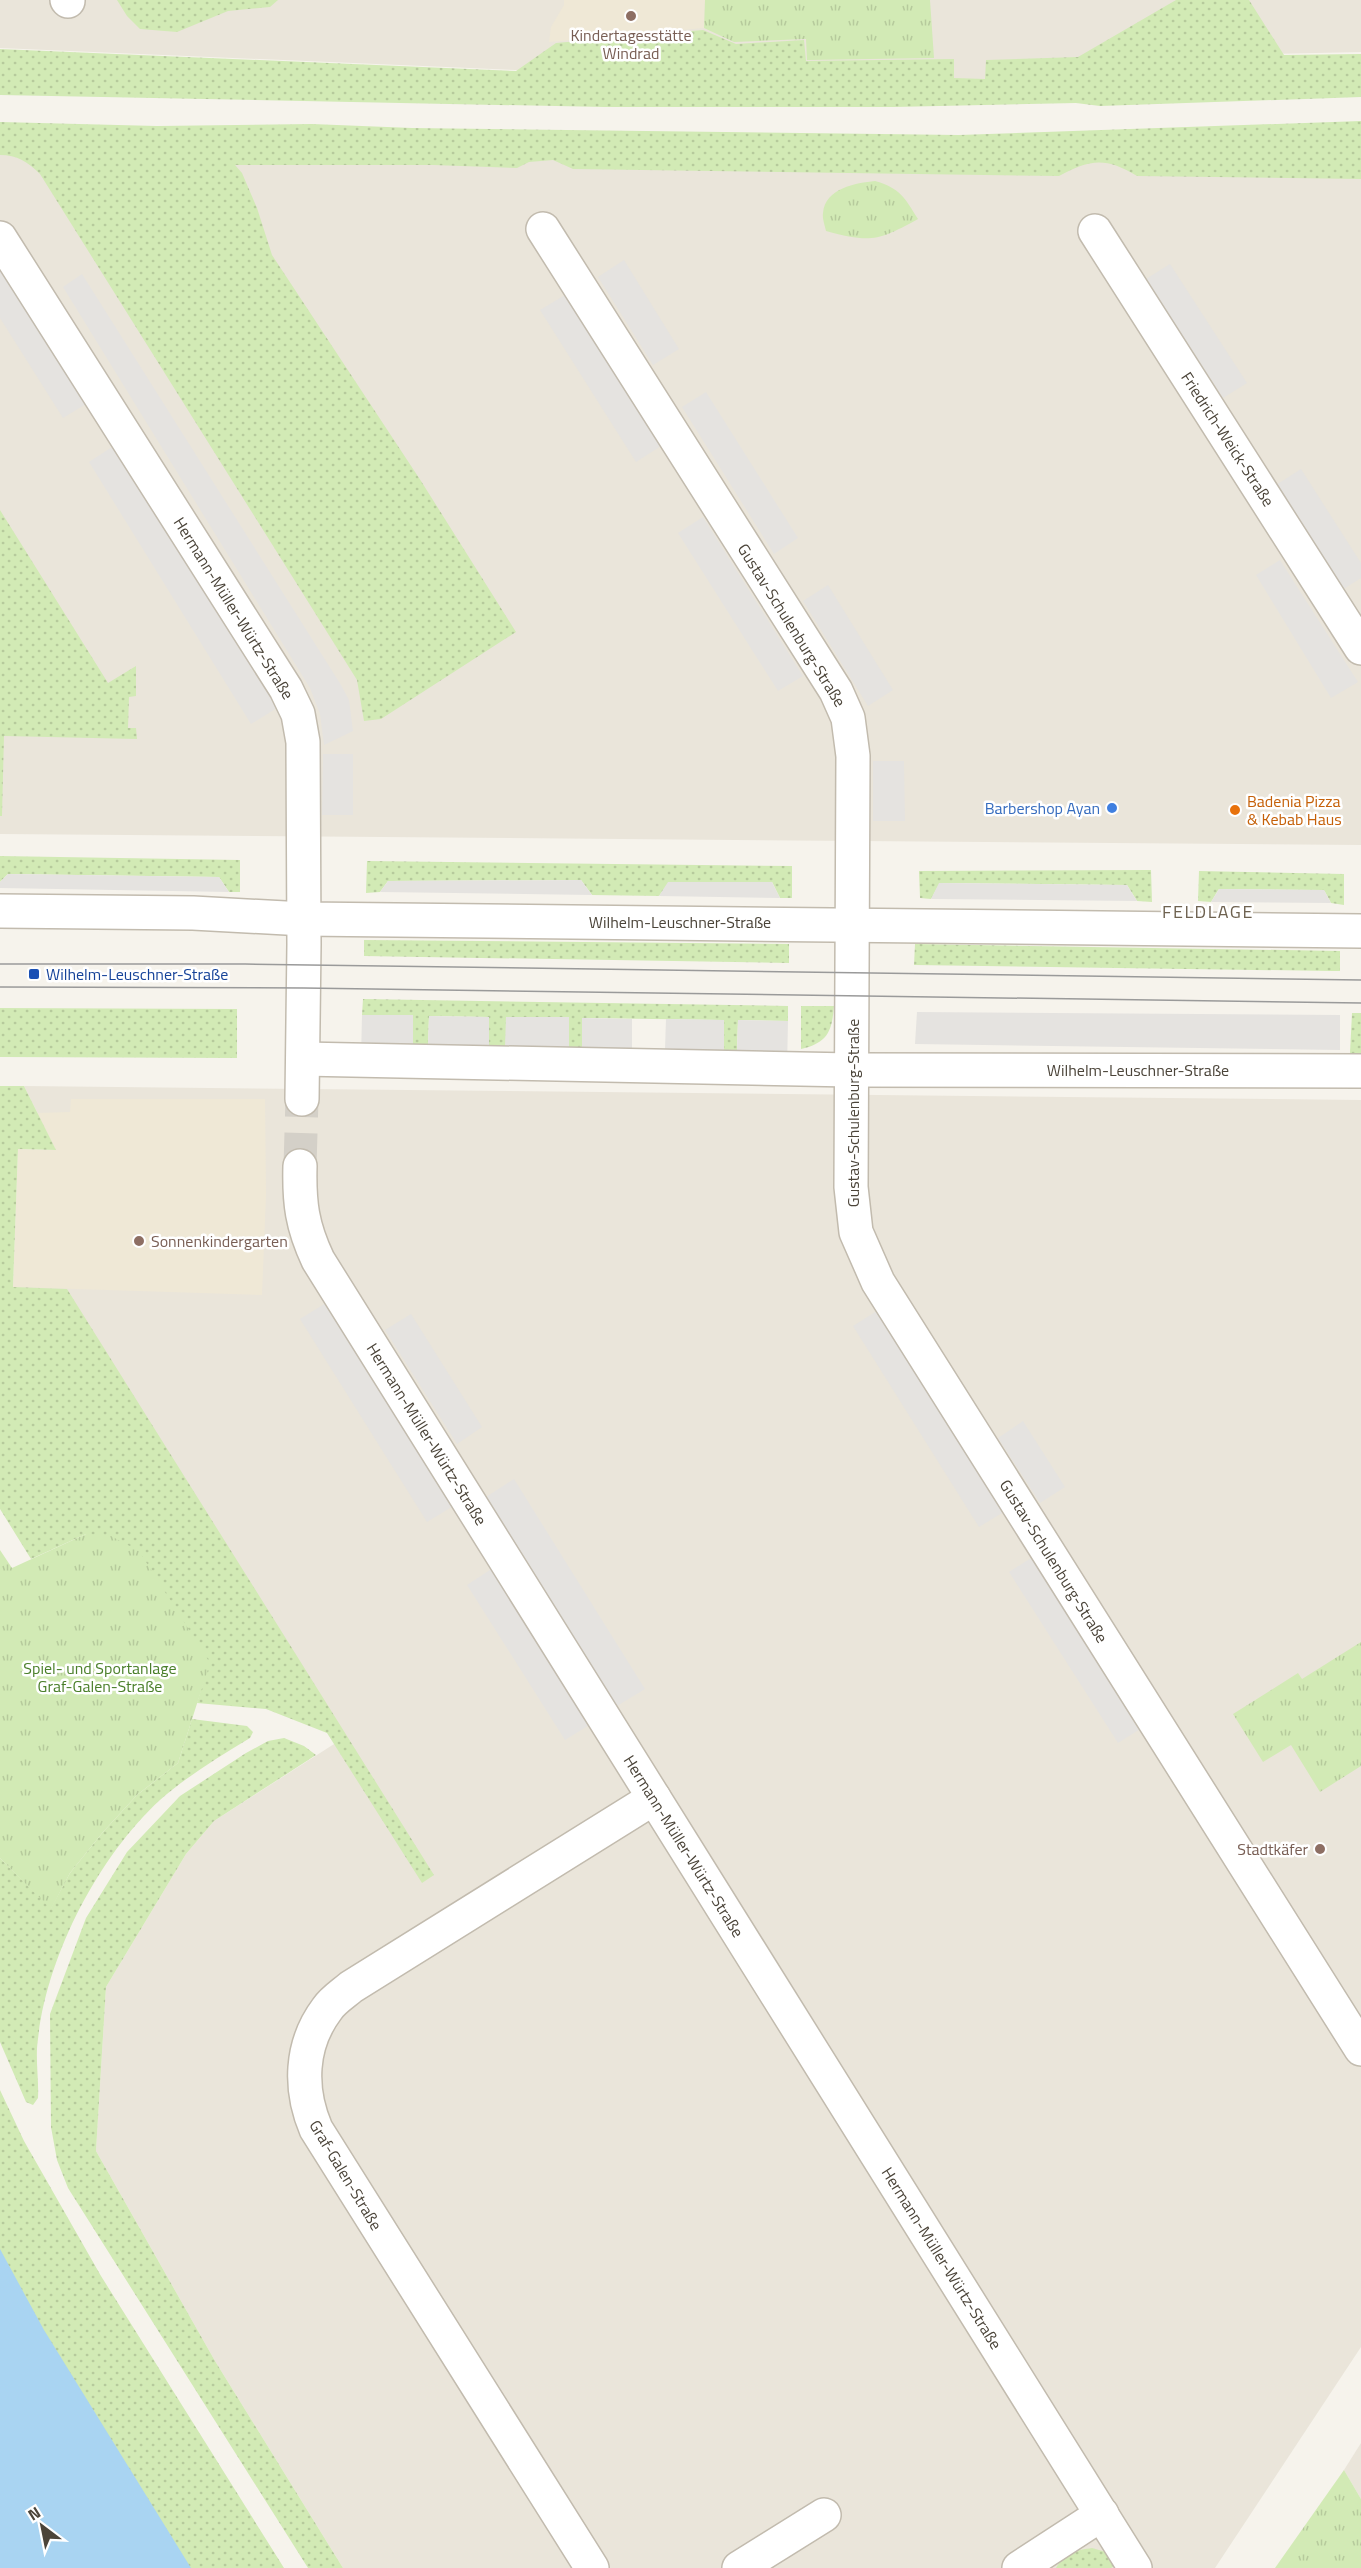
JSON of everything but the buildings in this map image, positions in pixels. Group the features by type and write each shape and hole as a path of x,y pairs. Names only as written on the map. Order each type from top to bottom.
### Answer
{"street":[{"name":"Gustav-Schulenburg-Straße","path":"543,229 843,704 851,731 853,756 850,1187 856,1232 880,1285 1361,2049"},
{"name":"Friedrich-Weick-Straße","path":"1095,231 1361,648"},
{"name":"Hermann-Müller-Würtz-Straße","path":"0,238 293,701 302,727 303,742 302,1099"},
{"name":"Wilhelm-Leuschner-Straße","path":"0,911 193,913 304,919 1361,931"},
{"name":"Wilhelm-Leuschner-Straße","path":"303,1059 851,1070 1361,1071"},
{"name":"Hermann-Müller-Würtz-Straße","path":"300,1166 301,1211 306,1233 318,1260 1136,2568"},
{"name":"Graf-Galen-Straße","path":"592,2568 316,2129 309,2113 305,2087 305,2056 313,2031 328,2007 351,1987 654,1798"},
{"path":"1019,2568 1102,2514"},
{"path":"739,2568 824,2515"}],"shaded area":[{"path":"0,0 1361,0 1361,52 1078,58 986,80 515,70 0,48"},
{"name":"Kindertagesstätte Windrad","path":"564,0 705,0 704,28 549,42 551,27 564,5"},
{"path":"0,144 1361,162 1361,845 0,834"},
{"path":"624,260 679,349 653,365 598,277"},
{"path":"1170,264 1247,383 1223,398 1146,279"},
{"path":"0,268 86,404 63,418 0,318"},
{"path":"82,274 341,685 349,700 353,731 324,745 320,714 310,688 63,287"},
{"path":"565,295 661,446 636,462 540,310"},
{"path":"706,392 798,538 774,554 682,407"},
{"path":"112,447 277,708 251,724 89,462"},
{"path":"1301,469 1361,563 1361,578 1342,590 1276,485"},
{"path":"703,517 803,676 778,691 678,533"},
{"path":"1280,560 1358,682 1331,698 1256,575"},
{"path":"828,585 893,690 868,706 803,601"},
{"path":"323,754 353,754 353,815 322,815"},
{"path":"873,761 904,761 905,821 873,821"},
{"path":"8,874 219,877 229,892 0,888 0,882"},
{"path":"581,880 592,895 380,892 388,881"},
{"path":"668,882 772,882 780,898 659,896"},
{"path":"939,883 1127,885 1137,901 931,899"},
{"path":"1219,889 1324,890 1331,903 1211,902"},
{"path":"917,1012 1340,1015 1340,1050 915,1044"},
{"path":"362,1015 413,1015 413,1045 428,1045 429,1016 489,1017 489,1047 505,1046 506,1017 569,1017 569,1048 582,1048 582,1018 632,1019 632,1048 665,1049 666,1019 724,1020 724,1051 737,1050 738,1020 788,1021 787,1068 361,1059"},
{"path":"24,1086 1361,1100 1361,2347 1215,2568 343,2568 215,2361 96,2151 106,1987 186,1854 214,1821 345,1737 13,1287 56,1150"},
{"name":"Sonnenkindergarten","path":"71,1099 265,1099 266,1195 262,1295 13,1287 18,1149 56,1150 37,1113 70,1112"},
{"path":"326,1303 455,1505 427,1522 300,1319"},
{"path":"880,1309 1007,1510 979,1527 853,1326"},
{"path":"411,1314 482,1427 457,1444 385,1330"},
{"path":"1023,1421 1065,1487 1040,1503 998,1438"},
{"path":"514,1479 645,1689 617,1706 486,1497"},
{"path":"1036,1555 1145,1726 1118,1743 1009,1572"},
{"path":"493,1568 591,1724 565,1740 467,1585"},
{"path":"1361,2443 1361,2499 1344,2470"}],"green space":[{"path":"117,0 278,0 270,7 228,11 177,32 140,29 127,16"},
{"path":"705,0 930,0 934,58 807,60 806,39 734,42 704,28"},
{"path":"1176,0 1249,0 1284,55 1361,54 1361,97 1100,106 1076,103 894,107 604,107 0,95 0,49 516,71 556,43 703,30 736,44 804,40 806,61 954,59 954,78 985,79 986,60 1078,57"},
{"path":"1361,121 1361,179 1137,176 1116,166 1098,162 1080,166 1059,176 573,169 553,160 529,162 517,168 433,165 235,165 242,173 257,208 272,255 421,481 516,632 381,719 364,721 357,680 40,174 22,160 0,155 0,122 157,126 312,124 412,128 959,135"},
{"path":"875,181 890,187 901,195 918,219 893,232 874,238 854,237 826,231 823,215 829,198 835,192 851,185"},
{"path":"0,510 108,683 136,666 136,696 129,697 128,728 136,728 137,739 4,736 2,816 0,816"},
{"path":"0,856 240,860 240,892 229,892 219,877 8,874 0,882"},
{"path":"367,861 792,866 792,898 780,898 772,882 669,882 659,896 592,895 581,880 388,881 380,892 366,893"},
{"path":"1151,870 1152,902 1137,901 1127,885 940,883 931,899 920,898 919,871"},
{"path":"1199,871 1344,874 1344,905 1331,903 1324,890 1219,889 1211,902 1198,901"},
{"path":"364,940 789,944 789,963 364,956"},
{"path":"915,944 1340,951 1340,971 914,965"},
{"path":"363,999 788,1006 788,1021 738,1020 737,1050 723,1051 723,1020 583,1018 582,1048 569,1048 569,1018 505,1047 489,1047 489,1017 429,1016 428,1045 413,1046 413,1015 362,1015"},
{"path":"801,1006 834,1006 832,1023 826,1035 817,1043 801,1049"},
{"path":"0,1008 237,1009 237,1058 0,1057"},
{"path":"1352,1013 1361,1013 1361,1054 1350,1053"},
{"path":"0,1086 24,1086 56,1150 18,1149 13,1287 67,1289 434,1875 422,1883 327,1733 266,1709 197,1703 209,1663 86,1534 31,1559 0,1509"},
{"name":"Spiel- und Sportanlage Graf-Galen-Straße","path":"86,1534 111,1536 139,1551 210,1663 178,1763 137,1795 103,1832 70,1873 51,1909 0,1858 0,1550 12,1568"},
{"path":"1361,1642 1361,1766 1320,1792 1291,1745 1263,1762 1233,1714 1298,1673 1302,1679"},
{"path":"192,1719 247,1726 253,1732 250,1738 192,1775 160,1800 137,1823 97,1879 64,1942 52,1975 43,2007 38,2039 38,2098 33,2105 26,2102 0,2042 0,1858 51,1908 70,1873 103,1832 137,1795 178,1763"},
{"path":"284,1738 304,1746 316,1755 214,1821 186,1854 106,1987 96,2151 215,2361 343,2568 308,2568 68,2188 57,2160 51,2127 50,2014 86,1918 127,1852 180,1796 246,1753 268,1741"},
{"path":"0,2090 24,2141 101,2276 284,2568 0,2568"},
{"path":"1344,2470 1361,2499 1361,2568 1275,2568"},
{"path":"1092,2548 1106,2552 1117,2564 1111,2568 1056,2568 1071,2553"}],"water":[{"path":"0,2249 44,2330 191,2568 0,2568"}],"tunnel":[{"path":"300,1166 302,1099"}],"tram line":[{"path":"0,964 245,964 1361,980"},
{"path":"0,987 304,988 1361,1003"}],"place":[{"name":"Kindertagesstätte Windrad","path":"631,16"},
{"name":"Barbershop Ayan","path":"1112,808"},
{"name":"Badenia Pizza & Kebab Haus","path":"1235,810"},
{"name":"Wilhelm-Leuschner-Straße","path":"34,974"},
{"name":"Sonnenkindergarten","path":"139,1241"},
{"name":"Stadtkäfer","path":"1320,1849"}],"district":[{"name":"FELDLAGE","path":"1208,912"}]}
